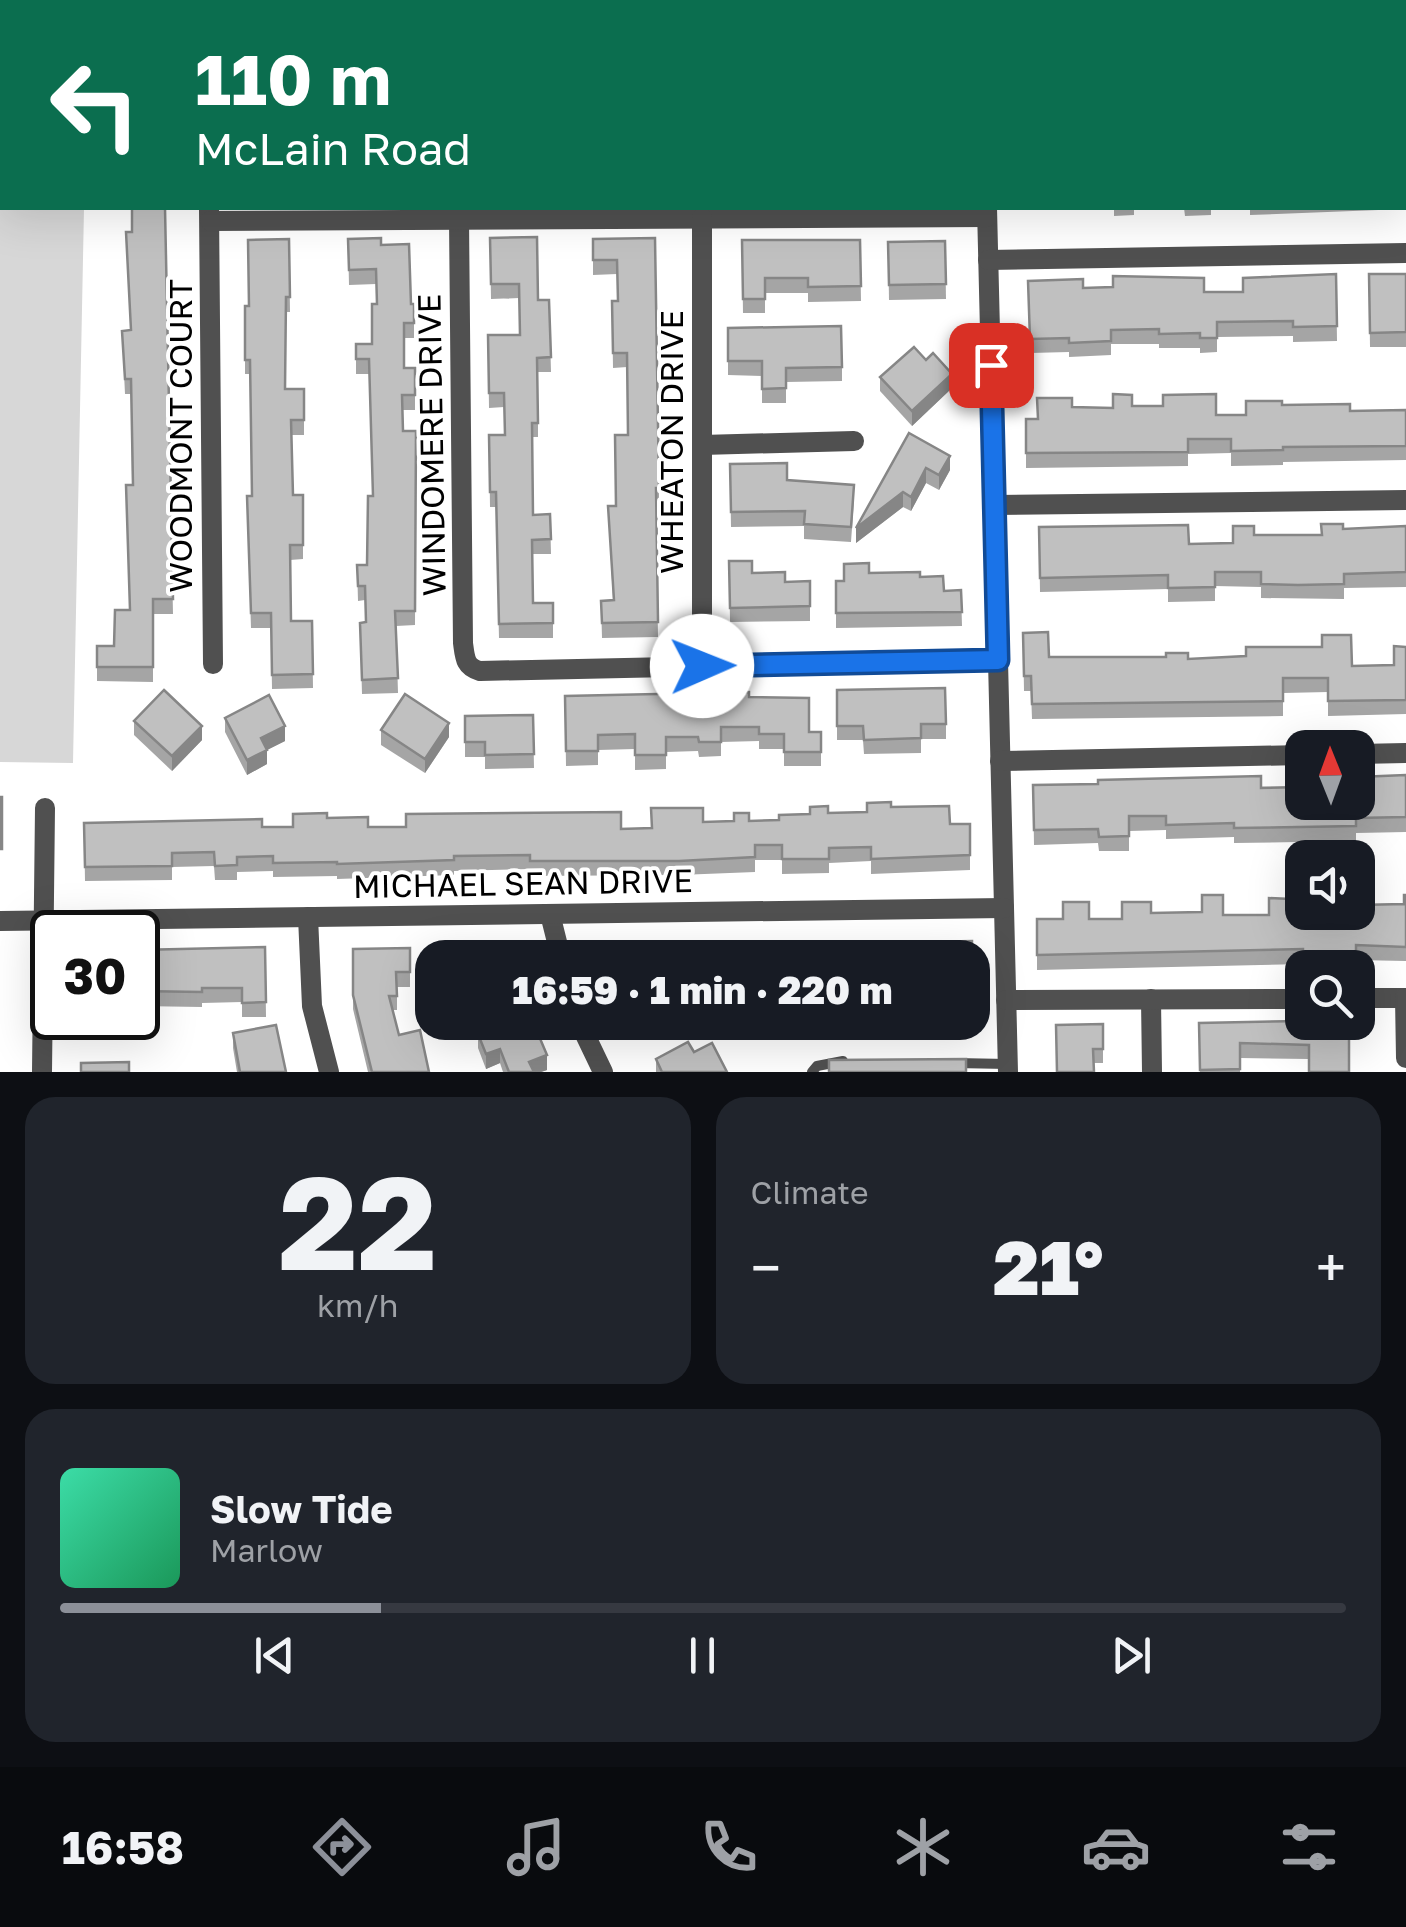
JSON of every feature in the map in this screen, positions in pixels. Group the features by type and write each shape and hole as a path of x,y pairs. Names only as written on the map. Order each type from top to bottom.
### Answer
{"street":[{"path":"210,214 460,219 987,212 1008,1068"},
{"name":"WOODMONT COURT","path":"210,214 213,664"},
{"name":"WHEATON DRIVE","path":"702,218 702,666"},
{"name":"WINDOMERE DRIVE","path":"460,219 465,662 480,671 702,666"},
{"path":"988,260 1406,254"},
{"path":"702,445 854,441"},
{"path":"994,505 1406,500"},
{"path":"702,666 998,660"},
{"path":"1375,754 1406,753"},
{"path":"1000,761 1285,755"},
{"path":"44,910 45,808"},
{"name":"MICHAEL SEAN DRIVE","path":"160,919 1004,908"},
{"path":"550,914 556,940"},
{"path":"308,917 312,1006 329,1072"},
{"name":"MICHAEL SEAN DRIVE","path":"0,921 30,920"},
{"path":"1006,1000 1285,998"},
{"path":"1375,998 1406,998 1406,1058"},
{"path":"1151,1000 1152,1072"},
{"path":"42,1040 42,1072"},
{"path":"588,1040 603,1072"}],"lane":[{"path":"812,1072 817,1066 860,1062"},
{"path":"934,1062 1008,1068"}],"shaded area":[{"path":"0,210 84,210 73,763 0,762"}],"building":[{"path":"132,210 165,210 173,599 153,599 153,667 97,667 97,646 114,646 115,610 130,610 126,485 133,485 131,379 125,379 122,331 131,330 126,232 132,232"},
{"path":"537,237 538,300 549,300 551,357 537,358 538,423 532,423 533,515 550,514 551,539 532,540 533,603 553,603 553,623 499,624 496,492 490,492 489,435 505,435 504,393 489,393 488,335 520,335 519,284 491,284 490,238"},
{"path":"381,238 381,245 409,244 414,323 404,323 404,368 415,368 415,395 402,395 403,431 416,431 415,611 395,611 398,678 362,680 360,623 366,622 365,586 358,586 357,565 367,565 368,496 373,496 369,359 356,359 356,344 372,344 376,269 349,270 348,239"},
{"path":"655,238 658,622 602,623 601,601 614,600 608,506 616,506 615,435 628,435 627,353 613,353 612,301 618,301 617,260 593,260 593,239"},
{"path":"289,239 285,389 304,389 304,420 291,420 293,495 303,495 303,545 290,545 291,621 312,621 313,674 272,675 271,613 251,613 247,496 252,496 250,360 245,360 245,306 249,306 248,240"},
{"path":"742,240 860,240 861,286 808,287 808,278 765,278 765,299 743,299"},
{"path":"945,241 946,284 889,285 888,242"},
{"path":"1336,274 1337,326 1293,327 1293,321 1217,322 1217,338 1200,338 1200,333 1159,334 1159,329 1111,330 1111,341 1069,343 1069,338 1030,339 1028,281 1083,279 1083,288 1113,287 1113,276 1204,278 1204,292 1243,292 1243,278"},
{"path":"1369,274 1406,274 1406,332 1370,333"},
{"path":"841,326 842,367 786,368 786,388 762,389 762,361 728,361 728,328"},
{"path":"914,347 926,360 933,353 952,374 912,411 880,377"},
{"path":"1113,394 1132,395 1132,406 1163,406 1163,395 1216,394 1216,415 1246,415 1246,401 1350,404 1350,411 1406,410 1406,446 1231,451 1231,439 1188,439 1188,452 1026,453 1026,419 1038,419 1037,398 1072,398 1072,407 1113,408"},
{"path":"909,433 950,456 939,475 926,468 911,497 903,492 856,528"},
{"path":"787,463 787,480 854,485 851,527 804,524 805,511 731,512 730,464"},
{"path":"1321,524 1343,524 1343,529 1406,526 1406,572 1344,574 1344,584 1298,585 1261,584 1261,572 1215,572 1215,587 1168,588 1168,575 1040,578 1039,527 1188,525 1189,544 1233,543 1233,526 1254,526 1254,535 1322,535"},
{"path":"729,561 752,561 752,573 785,572 785,582 810,581 810,606 730,608"},
{"path":"869,563 869,573 920,572 920,577 943,576 944,591 961,590 962,612 836,613 836,581 844,581 844,564"},
{"path":"1048,632 1049,657 1166,657 1166,653 1188,653 1188,659 1246,656 1246,647 1322,647 1322,635 1351,635 1352,666 1394,665 1394,646 1406,647 1406,700 1328,701 1328,678 1283,678 1283,701 1032,704 1031,676 1024,676 1023,633"},
{"path":"945,688 946,724 921,724 921,738 864,740 863,726 837,726 837,690"},
{"path":"164,690 202,726 172,756 134,721"},
{"path":"749,692 749,697 809,698 809,732 821,732 821,752 784,752 784,734 759,734 759,727 721,727 721,742 666,737 666,755 635,755 635,734 598,735 598,751 566,751 565,696"},
{"path":"405,694 449,723 425,759 381,730"},
{"path":"269,695 285,726 261,738 267,750 247,760 225,718"},
{"path":"533,715 534,754 485,755 485,742 465,742 465,716"},
{"path":"1406,775 1406,817 1375,818 1375,776"},
{"path":"1261,776 1261,788 1285,787 1285,820 1356,820 1356,826 1234,828 1234,823 1166,825 1166,816 1129,816 1129,836 1099,837 1098,829 1034,830 1033,785"},
{"path":"2,797 2,849 0,849"},
{"path":"891,802 891,807 949,806 950,824 970,824 970,855 871,859 871,847 829,848 829,859 782,859 782,845 755,845 755,857 679,861 530,861 530,855 337,864 273,863 273,856 237,857 237,865 215,866 214,852 172,853 172,866 85,867 84,823 262,819 262,827 293,827 293,814 327,813 327,818 368,817 368,827 406,827 406,814 621,812 621,829 652,828 651,808 703,808 703,822 734,821 734,813 749,813 749,821 810,814 810,807 828,806 828,813 867,812 867,803"},
{"path":"1202,895 1223,895 1223,915 1269,915 1269,898 1285,899 1285,930 1375,930 1375,905 1404,904 1406,895 1406,947 1356,945 1356,950 1037,955 1037,919 1063,919 1063,902 1089,902 1089,919 1122,919 1122,902 1151,902 1151,913 1202,912"},
{"path":"265,947 266,1002 242,1003 242,988 160,991 160,949"},
{"path":"410,948 410,972 396,972 397,996 389,996 399,1035 415,1031 415,1040 422,1040 429,1072 372,1072 353,995 353,949"},
{"path":"1285,1021 1285,1040 1349,1040 1349,1072 1309,1072 1309,1045 1240,1043 1240,1069 1200,1070 1199,1023"},
{"path":"1103,1024 1103,1049 1093,1049 1094,1072 1057,1072 1056,1025"},
{"path":"276,1025 286,1072 240,1072 233,1033"},
{"path":"480,1040 541,1040 547,1055 529,1062 534,1072 509,1072 500,1049 486,1054"},
{"path":"688,1042 694,1052 712,1043 727,1072 662,1072 656,1059"},
{"path":"966,1059 966,1072 829,1072 829,1060"},
{"path":"129,1062 129,1072 81,1072 81,1063"}],"route":[{"path":"702,666 998,660 991,365"}]}
